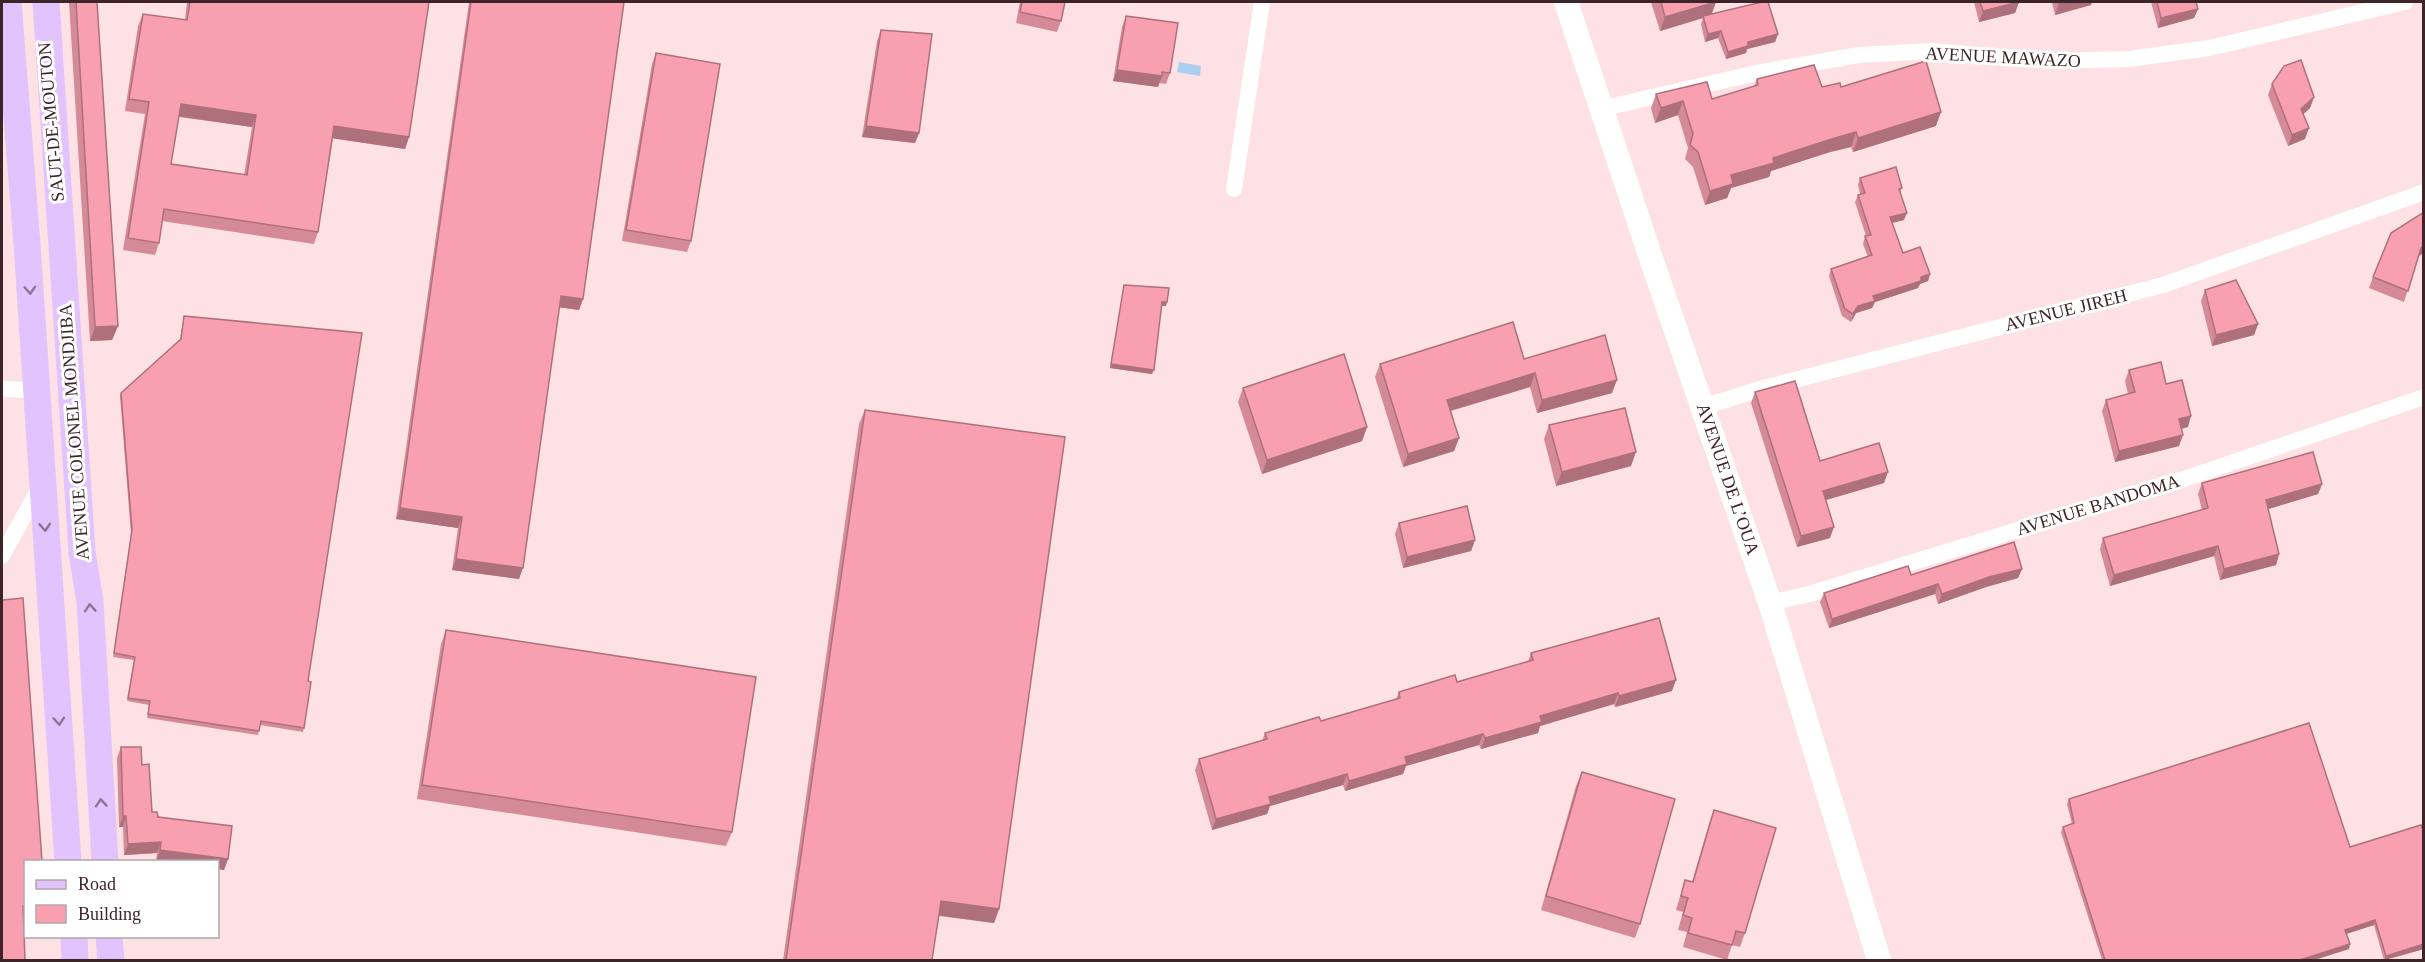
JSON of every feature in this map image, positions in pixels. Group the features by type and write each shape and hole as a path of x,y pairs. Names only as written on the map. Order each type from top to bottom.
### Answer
{"main road":[{"name":"AVENUE COLONEL MONDJIBA","path":"10,2 69,860"},
{"name":"SAUT-DE-MOUTON","path":"40,2 61,243"},
{"name":"AVENUE COLONEL MONDJIBA","path":"46,2 82,552 90,602 105,860"},
{"name":"AVENUE DE L’OUA","path":"1566,2 1600,109 1770,603 1880,960"},
{"path":"42,484 77,482"},
{"path":"74,938 75,960"},
{"path":"110,938 111,960"}],"street":[{"path":"1234,189 1262,2"},
{"name":"AVENUE MAWAZO","path":"1600,109 1766,71 1859,55 1930,51 2053,61 2129,59 2209,48 2405,2"},
{"name":"AVENUE JIREH","path":"1703,407 1760,389 2163,285 2424,192"},
{"path":"2,389 36,390"},
{"name":"AVENUE BANDOMA","path":"1770,603 1820,590 2184,479 2424,397"},
{"path":"2,556 42,484"}],"water":[{"path":"1179,62 1201,66 1200,76 1177,72"}],"building":[{"path":"76,2 97,2 118,326 95,327"},
{"path":"190,2 429,2 409,137 334,126 318,232 164,209 159,243 128,238 149,102 129,99 143,14 187,20","holes":["181,104 256,115 247,175 171,164"]},
{"path":"471,2 624,2 583,299 561,296 523,568 456,559 462,517 400,508"},
{"path":"1022,2 1065,2 1061,21 1020,12"},
{"path":"1661,2 1716,2 1665,17"},
{"path":"1768,2 1778,34 1748,42 1748,46 1728,52 1721,31 1708,34 1703,16"},
{"path":"1980,2 2019,2 1983,11"},
{"path":"2157,2 2196,2 2198,9 2161,18"},
{"path":"1126,16 1178,23 1170,73 1162,72 1162,76 1117,70"},
{"path":"881,30 932,34 919,133 866,126"},
{"path":"656,53 720,64 691,241 626,230"},
{"path":"2301,60 2314,97 2301,109 2309,128 2292,135 2272,84 2284,66"},
{"path":"1926,61 1941,112 1858,138 1856,132 1773,158 1774,163 1731,175 1733,184 1710,191 1698,152 1690,145 1693,134 1683,101 1661,108 1656,94 1707,82 1712,99 1758,85 1757,79 1814,65 1822,87 1840,83 1841,87"},
{"path":"1896,167 1902,188 1899,189 1907,213 1890,217 1903,253 1920,247 1930,274 1921,277 1921,281 1873,296 1875,301 1858,306 1853,314 1845,309 1831,269 1872,255 1865,236 1871,235 1858,195 1865,193 1860,178"},
{"path":"2424,212 2424,245 2421,248 2408,291 2373,277 2391,233"},
{"path":"2236,280 2258,324 2216,335 2205,290"},
{"path":"1124,285 1169,288 1167,302 1162,302 1154,370 1111,364"},
{"path":"184,316 362,333 308,681 311,682 304,728 261,721 259,731 148,714 150,701 128,698 135,657 114,653 132,530 121,393 181,339"},
{"path":"1513,322 1524,359 1605,335 1617,380 1542,400 1535,373 1447,400 1459,438 1408,454 1380,364"},
{"path":"1344,354 1367,427 1267,460 1243,388"},
{"path":"2161,362 2166,384 2182,380 2191,416 2179,419 2183,435 2119,451 2106,400 2135,392 2129,370"},
{"path":"1795,381 1820,461 1879,443 1888,472 1823,491 1834,527 1801,536 1755,392"},
{"path":"1625,408 1636,452 1562,472 1549,425"},
{"path":"865,410 1065,437 999,909 941,901 932,960 786,960"},
{"path":"2313,452 2322,484 2266,500 2279,554 2224,569 2218,546 2114,575 2103,538 2208,508 2202,483"},
{"path":"1467,506 1475,540 1407,557 1399,523"},
{"path":"2014,542 2022,569 1989,577 1942,594 1938,584 1832,619 1824,593 1908,566 1911,575"},
{"path":"23,598 42,860 24,860 25,960 2,960 3,600"},
{"path":"1659,618 1676,680 1619,696 1618,693 1540,716 1542,722 1485,738 1483,734 1405,757 1407,764 1349,781 1347,774 1269,797 1271,804 1216,819 1199,759 1267,739 1265,733 1319,717 1321,721 1400,698 1399,692 1455,675 1457,682 1533,660 1531,653"},
{"path":"446,630 756,677 732,832 422,785"},
{"path":"2309,723 2350,847 2421,825 2424,832 2424,944 2386,956 2375,920 2345,930 2350,944 2300,960 2105,960 2063,827 2074,823 2069,799"},
{"path":"121,747 141,747 142,765 149,764 152,812 157,812 158,817 232,826 228,859 160,850 161,842 128,844 126,816 123,816"},
{"path":"1582,772 1675,799 1640,924 1546,896"},
{"path":"1714,810 1776,828 1745,933 1736,931 1732,945 1688,933 1692,918 1683,915 1688,898 1681,896 1685,880 1693,882"}]}
